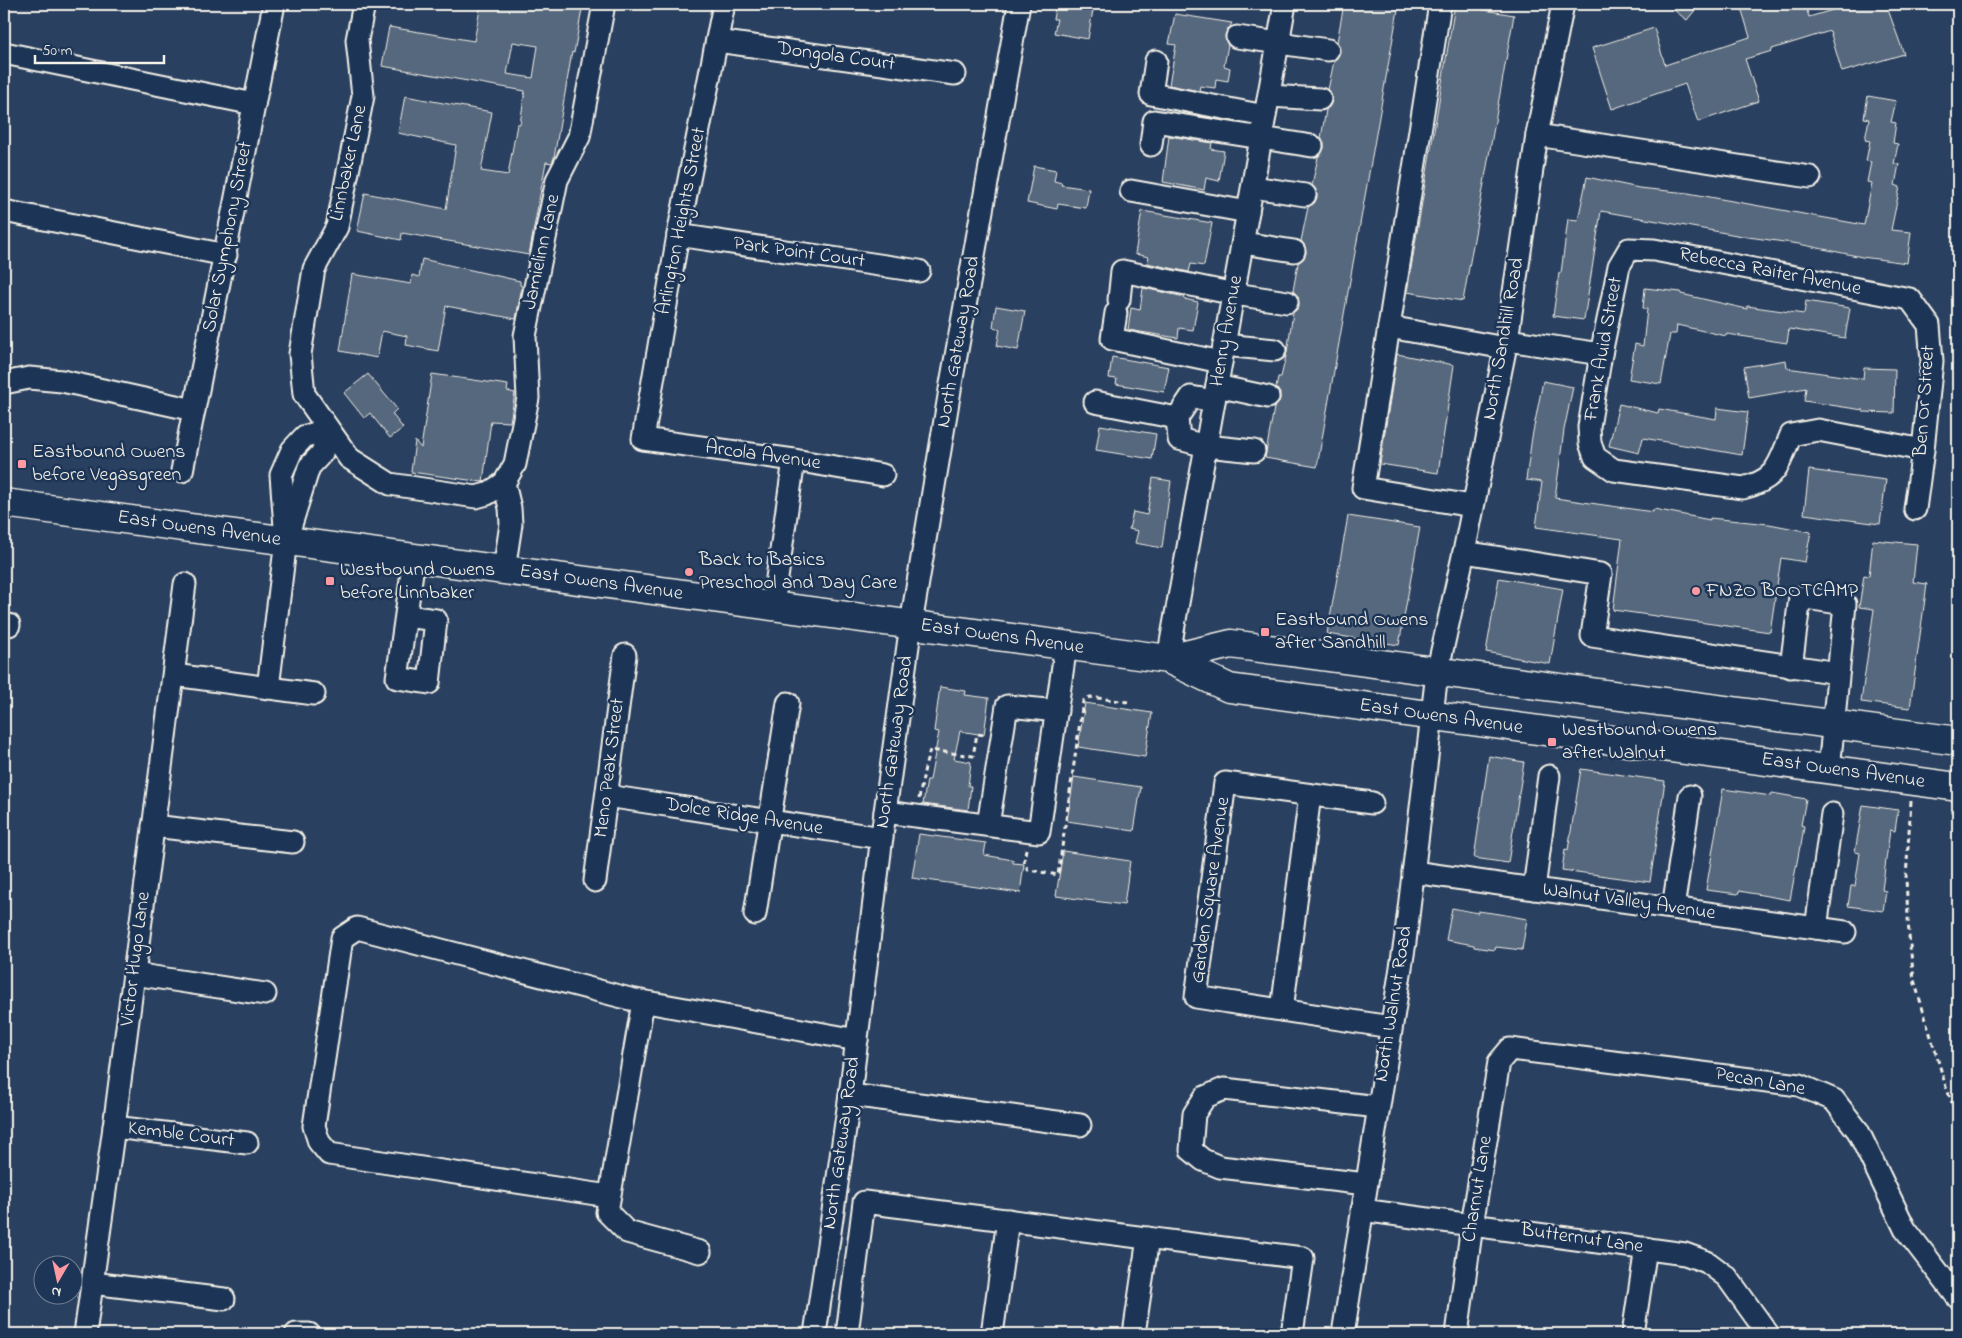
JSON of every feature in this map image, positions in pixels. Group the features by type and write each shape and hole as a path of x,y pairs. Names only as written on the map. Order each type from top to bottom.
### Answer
{"main road":[{"name":"East Owens Avenue","path":"4,503 1168,659 1229,688 1829,770 1906,788 1958,787"},
{"name":"East Owens Avenue","path":"1168,659 1231,644 1437,673 1958,741"}],"street":[{"name":"Solar Symphony Street","path":"182,471 274,4"},
{"name":"Linnbaker Lane","path":"364,4 357,40 363,96 336,227 314,269 300,354 304,394 349,458 390,484 476,497 496,489"},
{"name":"Jamielinn Lane","path":"496,489 515,464 528,398 525,336 557,180 579,137 604,4"},
{"name":"Arlington Heights Street","path":"643,439 678,235 724,4"},
{"name":"North Gateway Road","path":"815,1334 850,1095 885,812 912,624 951,384 1019,4"},
{"name":"Henry Avenue","path":"1168,659 1215,394 1235,294 1285,4"},
{"path":"1440,4 1363,488 1472,506"},
{"name":"North Sandhill Road","path":"1437,673 1464,552 1506,344 1537,135 1563,4"},
{"path":"1237,37 1328,50"},
{"name":"Dongola Court","path":"717,41 955,74"},
{"path":"4,53 254,104"},
{"path":"1156,61 1151,94 1267,106 1320,99"},
{"path":"1151,146 1154,121 1312,146"},
{"path":"1537,135 1810,177"},
{"path":"1253,187 1305,195"},
{"path":"1131,191 1248,212"},
{"path":"4,211 226,255"},
{"name":"Park Point Court","path":"678,235 919,270"},
{"path":"1243,243 1294,251"},
{"name":"Rebecca Raiter Avenue","path":"1629,249 1654,250 1910,299"},
{"name":"Frank Auid Street","path":"1629,249 1619,266 1601,354 1589,427 1590,443 1595,457 1614,470 1743,488 1758,484 1774,474 1791,435 1818,430 1923,450"},
{"path":"1275,350 1223,354 1112,339 1122,271 1235,294 1286,302"},
{"name":"Ben Or Street","path":"1910,299 1929,325 1932,361 1923,450 1914,509"},
{"path":"1388,327 1506,344 1601,354"},
{"path":"4,383 29,378 62,380 194,410"},
{"path":"1254,451 1206,446 1179,439 1177,418 1192,397 1215,394 1268,397"},
{"path":"1095,402 1177,418"},
{"path":"268,688 286,540 310,467 322,453 328,430 305,436 292,450 281,475 286,540"},
{"name":"Arcola Avenue","path":"643,439 883,474"},
{"path":"292,450 310,467"},
{"path":"773,606 794,460"},
{"path":"496,489 510,508 511,524 504,570"},
{"path":"1464,552 1600,574 1592,636 1838,673"},
{"path":"406,616 414,558"},
{"name":"Victor Hugo Lane","path":"85,1334 185,584"},
{"path":"1790,667 1800,597 1845,604 1829,770"},
{"path":"885,812 1034,832 1066,645"},
{"name":"Meno Peak Street","path":"595,881 625,655"},
{"name":"North Walnut Road","path":"1342,1334 1405,942 1437,673"},
{"path":"174,675 314,694"},
{"path":"755,914 788,703"},
{"path":"988,825 1007,706 1056,711"},
{"path":"1534,889 1549,776"},
{"name":"Garden Square Avenue","path":"1372,803 1225,783 1196,997 1391,1027"},
{"path":"1282,1010 1310,795"},
{"name":"Dolce Ridge Avenue","path":"607,796 882,838"},
{"path":"1673,908 1690,796"},
{"path":"1816,928 1832,814"},
{"path":"153,826 293,842"},
{"name":"Walnut Valley Avenue","path":"1413,872 1845,932"},
{"path":"609,1196 329,1154 319,1142 314,1126 342,938 357,928 643,1002 857,1040"},
{"path":"134,974 265,994"},
{"path":"643,1002 606,1212 627,1232 700,1252"},
{"name":"Charnut Lane","path":"1457,1334 1472,1225 1499,1062 1510,1049"},
{"name":"Pecan Lane","path":"1510,1049 1800,1085 1834,1100 1858,1131 1905,1229 1958,1298"},
{"path":"1366,1184 1220,1167 1203,1160 1191,1150 1194,1114 1205,1097 1224,1089 1378,1107"},
{"path":"850,1095 1080,1125"},
{"name":"Kemble Court","path":"114,1127 247,1144"},
{"path":"847,1334 864,1202 1303,1258 1292,1334"},
{"name":"Butternut Lane","path":"1362,1210 1684,1254 1707,1262 1727,1277 1768,1334"},
{"path":"992,1334 1008,1220"},
{"path":"1134,1334 1148,1238"},
{"path":"1633,1334 1646,1248"},
{"path":"92,1283 224,1299"},
{"path":"296,1334 309,1334"}],"path":[{"path":"1034,832 1024,861 1028,870 1058,875 1083,701 1090,697 1128,702"},
{"path":"920,816 922,808 918,801 924,767 930,750 973,756 977,734 1002,738"},
{"path":"1906,788 1906,878 1909,936 1914,980 1946,1087 1958,1118"}],"building":[{"path":"481,4 583,4 574,53 572,52 554,158 552,163 546,162 529,255 402,233 401,240 357,231 365,193 446,209 456,145 398,133 405,96 492,112 481,171 508,175 517,124 520,124 525,91 382,66 389,27 474,41","holes":["513,42 538,46 533,78 507,74"]},
{"path":"1056,4 1094,4 1088,39 1054,33 1057,19 1053,19"},
{"path":"1344,4 1399,4 1317,467 1265,458 1274,408 1280,399 1280,393 1276,388 1278,377 1281,377 1287,352 1293,313 1299,304 1298,297 1293,291 1298,263 1306,253 1305,246 1301,241 1308,207 1314,203 1317,197 1316,190 1312,185 1318,157 1324,148 1324,142 1321,138 1326,110 1332,100 1328,90 1334,61 1340,52 1337,42"},
{"path":"1666,4 1700,4 1687,20"},
{"path":"1740,4 1805,4 1809,17 1853,4 1886,4 1904,54 1842,72 1830,31 1745,59 1759,101 1698,122 1685,84 1612,109 1592,48 1654,28 1665,65 1750,37"},
{"path":"1455,5 1514,15 1463,301 1407,292"},
{"path":"1175,14 1232,23 1225,36 1228,45 1224,66 1230,68 1228,81 1216,79 1215,88 1200,86 1199,91 1169,85 1176,45 1169,44"},
{"path":"1868,96 1896,101 1891,122 1896,123 1893,143 1898,144 1894,164 1899,164 1895,185 1900,187 1891,230 1911,232 1907,263 1862,257 1799,244 1601,211 1584,320 1553,316 1568,219 1578,220 1587,177 1639,188 1688,193 1864,225 1872,183 1867,182 1871,162 1866,161 1870,141 1865,140 1869,119 1864,118"},
{"path":"1169,136 1212,143 1211,149 1224,151 1219,181 1206,178 1204,190 1163,182"},
{"path":"1034,166 1056,170 1054,181 1062,183 1061,185 1089,189 1086,208 1058,204 1057,209 1027,203"},
{"path":"1142,211 1212,223 1204,266 1191,264 1189,272 1147,263 1149,257 1135,254"},
{"path":"422,259 520,281 522,286 516,319 446,306 438,351 406,345 407,336 382,331 377,358 340,351 352,274 411,284 412,275 419,277"},
{"path":"1143,288 1185,297 1184,299 1198,302 1193,330 1179,328 1178,338 1128,330 1131,308 1140,310"},
{"path":"1645,288 1681,292 1681,294 1747,309 1747,306 1804,314 1806,301 1850,308 1845,338 1789,329 1787,343 1727,334 1726,336 1677,325 1676,334 1670,334 1661,384 1629,379 1635,344 1643,346 1647,309 1643,308"},
{"path":"996,306 1025,311 1018,350 997,346 1000,329 993,327"},
{"path":"1397,354 1454,365 1438,473 1380,464"},
{"path":"1112,357 1169,367 1164,392 1116,384 1117,379 1109,378"},
{"path":"1786,360 1787,368 1863,379 1864,368 1895,369 1894,413 1863,412 1863,410 1804,401 1806,388 1749,398 1744,367"},
{"path":"368,374 397,409 392,414 403,428 390,438 370,413 364,418 344,393"},
{"path":"432,374 508,385 507,391 515,393 510,422 491,421 483,482 411,472 415,441 421,448"},
{"path":"1543,381 1573,387 1564,430 1555,498 1653,512 1654,509 1710,520 1710,518 1769,524 1811,532 1805,562 1781,558 1770,632 1613,610 1622,539 1536,527 1542,482 1526,480"},
{"path":"1619,404 1658,413 1659,409 1716,419 1717,408 1748,412 1742,455 1643,438 1639,453 1609,446"},
{"path":"1100,425 1156,434 1152,459 1096,450"},
{"path":"1809,470 1886,480 1880,524 1804,514"},
{"path":"1153,478 1171,481 1162,548 1135,543 1138,531 1129,529 1133,512 1147,515"},
{"path":"1348,516 1420,527 1399,645 1327,634"},
{"path":"1873,540 1917,544 1913,582 1927,584 1910,708 1861,702 1874,609 1859,607 1864,575 1869,576"},
{"path":"1499,578 1563,589 1550,664 1486,652"},
{"path":"940,687 966,691 965,695 989,698 984,735 960,731 954,759 971,762 968,810 923,804 927,780 930,780 939,732 934,731"},
{"path":"1085,703 1152,713 1145,757 1078,747"},
{"path":"1489,756 1524,762 1508,863 1474,858"},
{"path":"1581,769 1665,781 1650,882 1562,870 1565,849 1568,850"},
{"path":"1074,777 1141,787 1134,831 1067,821"},
{"path":"1723,789 1771,796 1772,793 1806,799 1801,825 1804,826 1801,846 1790,900 1739,891 1738,894 1706,890"},
{"path":"1863,805 1898,810 1895,831 1890,830 1882,890 1886,891 1883,911 1848,906 1851,886 1855,886 1860,853 1855,852"},
{"path":"919,834 986,843 984,855 1024,864 1020,893 912,878"},
{"path":"1063,851 1130,861 1124,905 1056,896"},
{"path":"1452,908 1527,919 1522,950 1496,947 1495,950 1446,940"}],"place":[{"name":"Eastbound Owens before Vegasgreen","path":"22,464"},
{"name":"Back to Basics Preschool and Day Care","path":"689,572"},
{"name":"Westbound Owens before Linnbaker","path":"330,581"},
{"name":"FNZO BOOTCAMP","path":"1696,591"},
{"name":"Eastbound Owens after Sandhill","path":"1265,632"},
{"name":"Westbound Owens after Walnut","path":"1552,742"}]}
